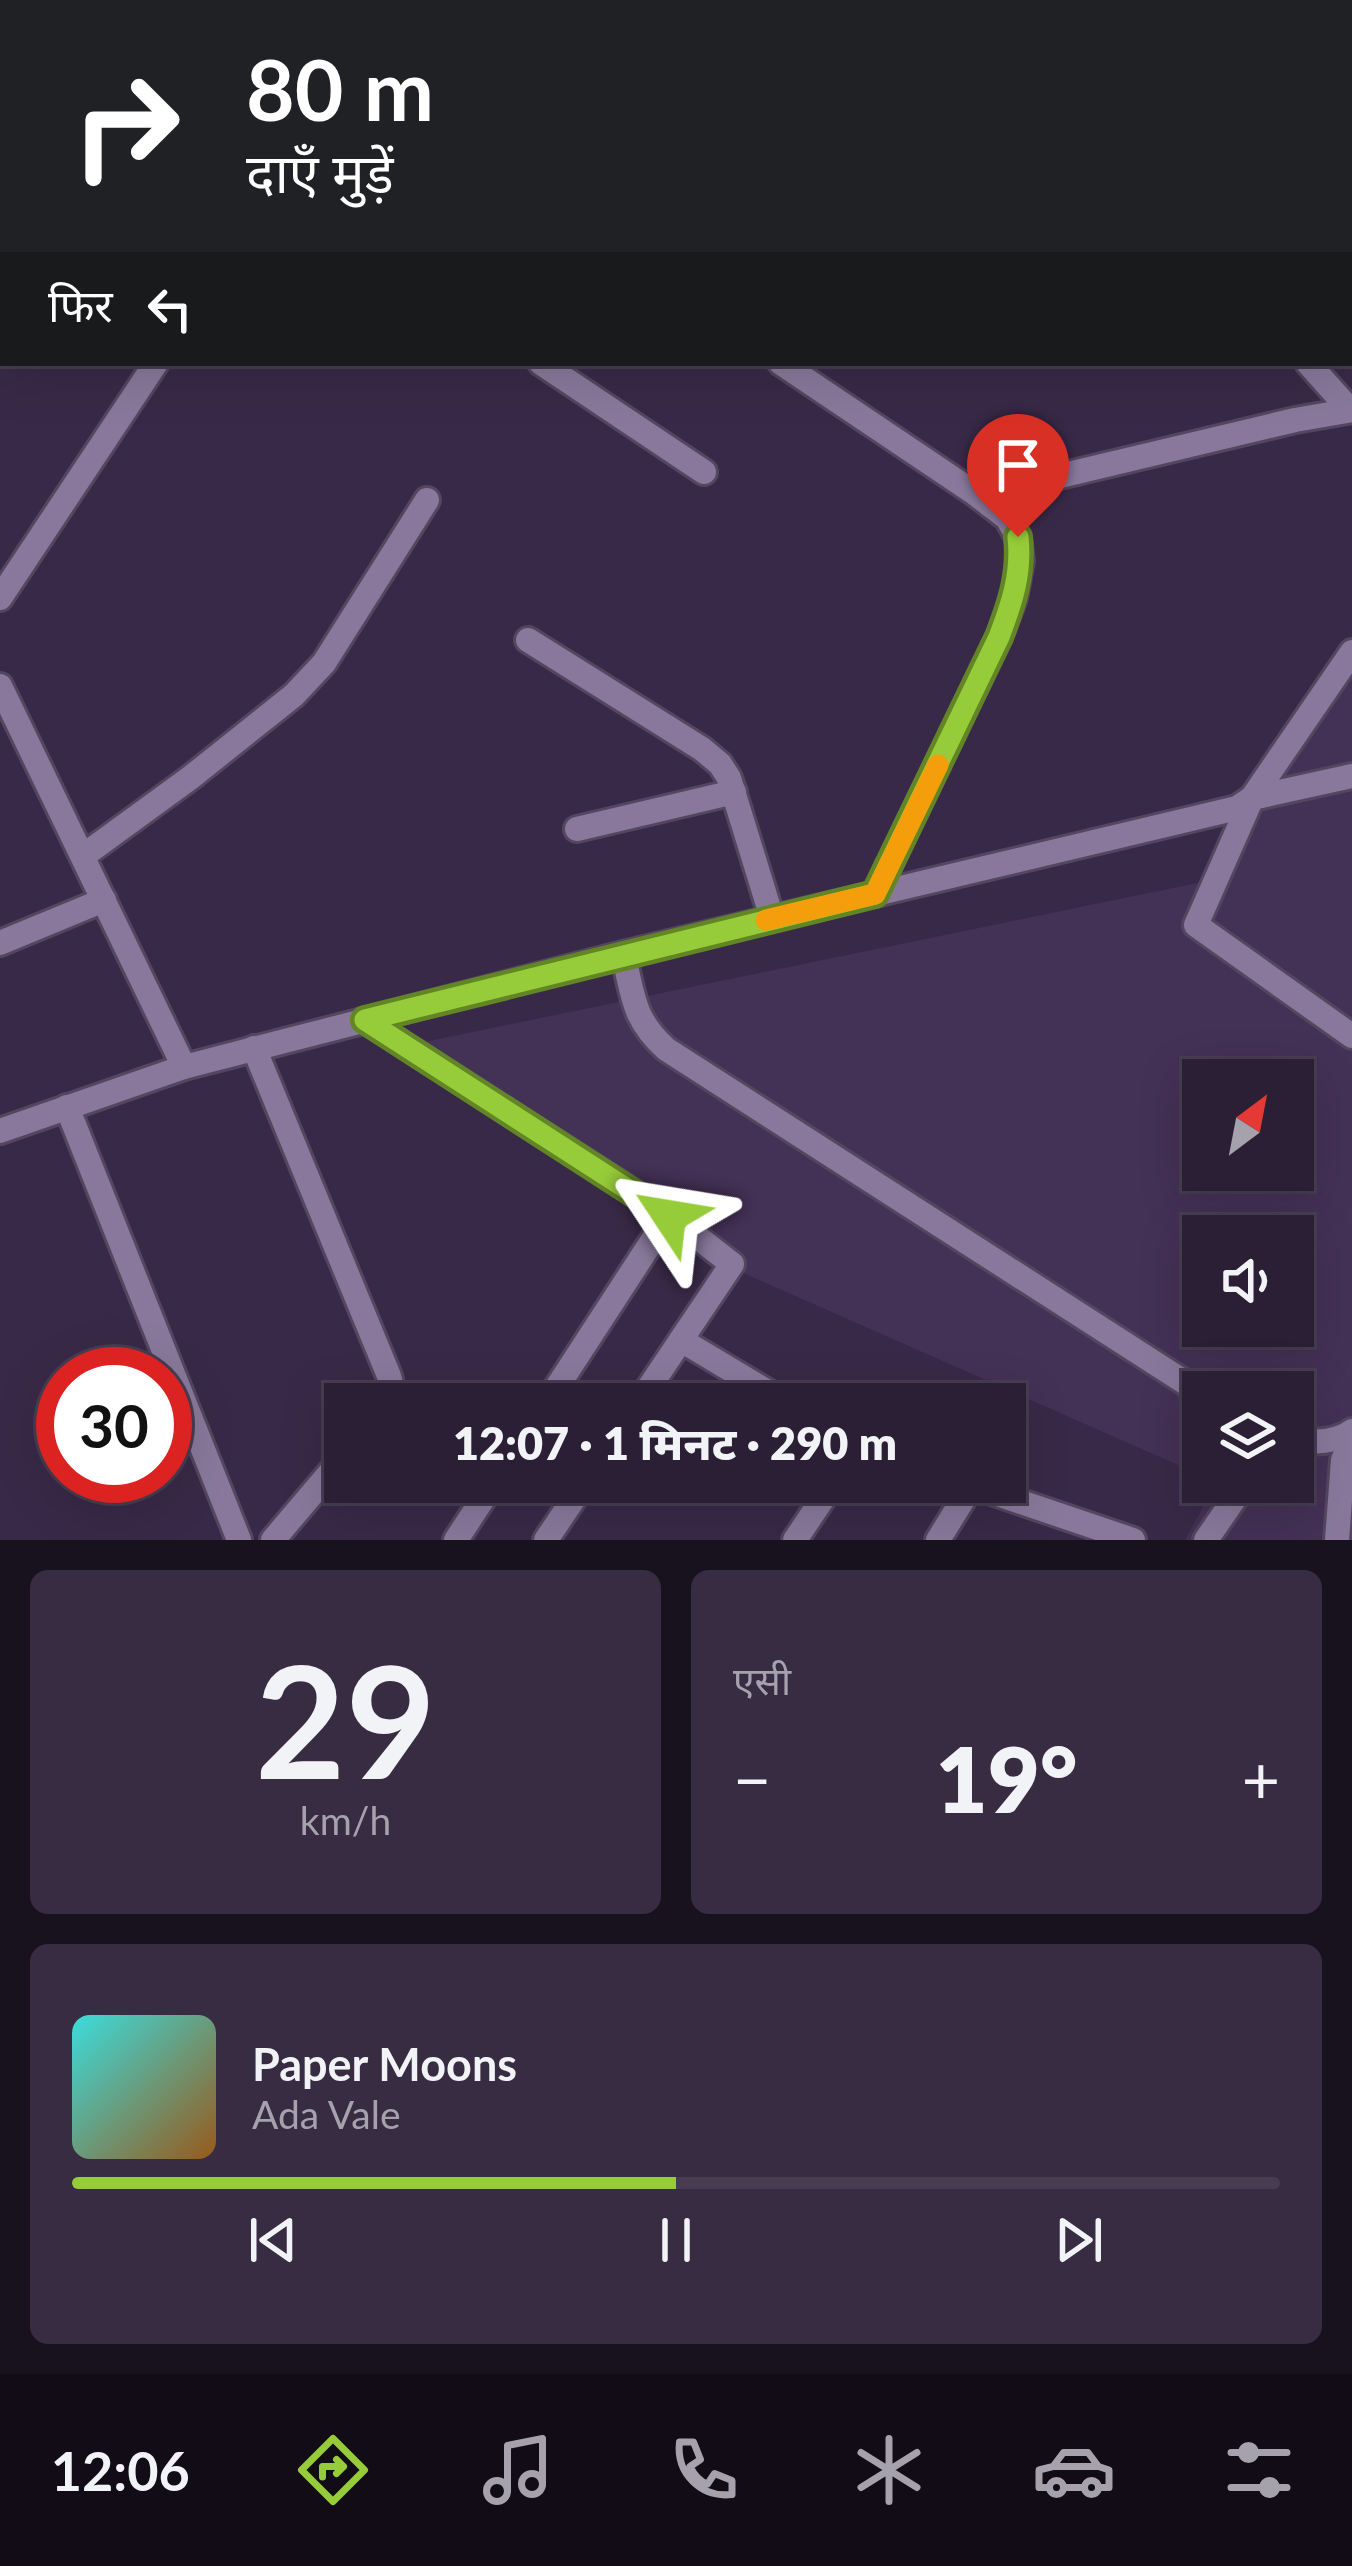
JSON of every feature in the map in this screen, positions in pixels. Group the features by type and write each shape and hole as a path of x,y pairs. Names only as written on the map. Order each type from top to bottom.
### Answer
{"street":[{"path":"0,598 154,366"},
{"path":"545,366 704,472"},
{"path":"785,366 990,505 1007,518 1018,537 1021,561 1014,598 978,685 875,894"},
{"path":"990,505 1060,476 1351,410 1311,366"},
{"path":"83,856 294,695 324,663 427,500"},
{"path":"528,640 702,748 720,764 734,792 772,918"},
{"path":"1352,652 1252,798 1196,925 1352,1036"},
{"path":"0,686 184,1066"},
{"path":"0,1131 184,1066 1352,776"},
{"path":"577,830 734,792"},
{"path":"0,943 104,900"},
{"path":"623,954 638,1015 645,1030 666,1049 1182,1381"},
{"path":"365,1020 669,1216 732,1264 652,1383"},
{"path":"254,1048 391,1383"},
{"path":"67,1108 238,1540"},
{"path":"560,1383 669,1216"},
{"path":"681,1340 753,1383"},
{"path":"1314,1443 1352,1435 1343,1460 1337,1540"},
{"path":"273,1540 324,1480"},
{"path":"457,1540 481,1503"},
{"path":"546,1540 571,1503"},
{"path":"794,1540 820,1503"},
{"path":"938,1540 957,1503"},
{"path":"1023,1503 1133,1540"},
{"path":"1206,1540 1232,1503"}],"shaded area":[{"path":"1352,674 1352,1540 1185,1540 1205,1503 1314,1503 1314,1371 1182,1371 1182,1467 1026,1398 1026,1383 992,1383 734,1269 395,1048 1212,880"}],"slow traffic":[{"path":"766,920 875,894 938,765"}],"route":[{"path":"669,1216 365,1020 875,894 999,637 1014,598 1021,561 1018,537"}]}
